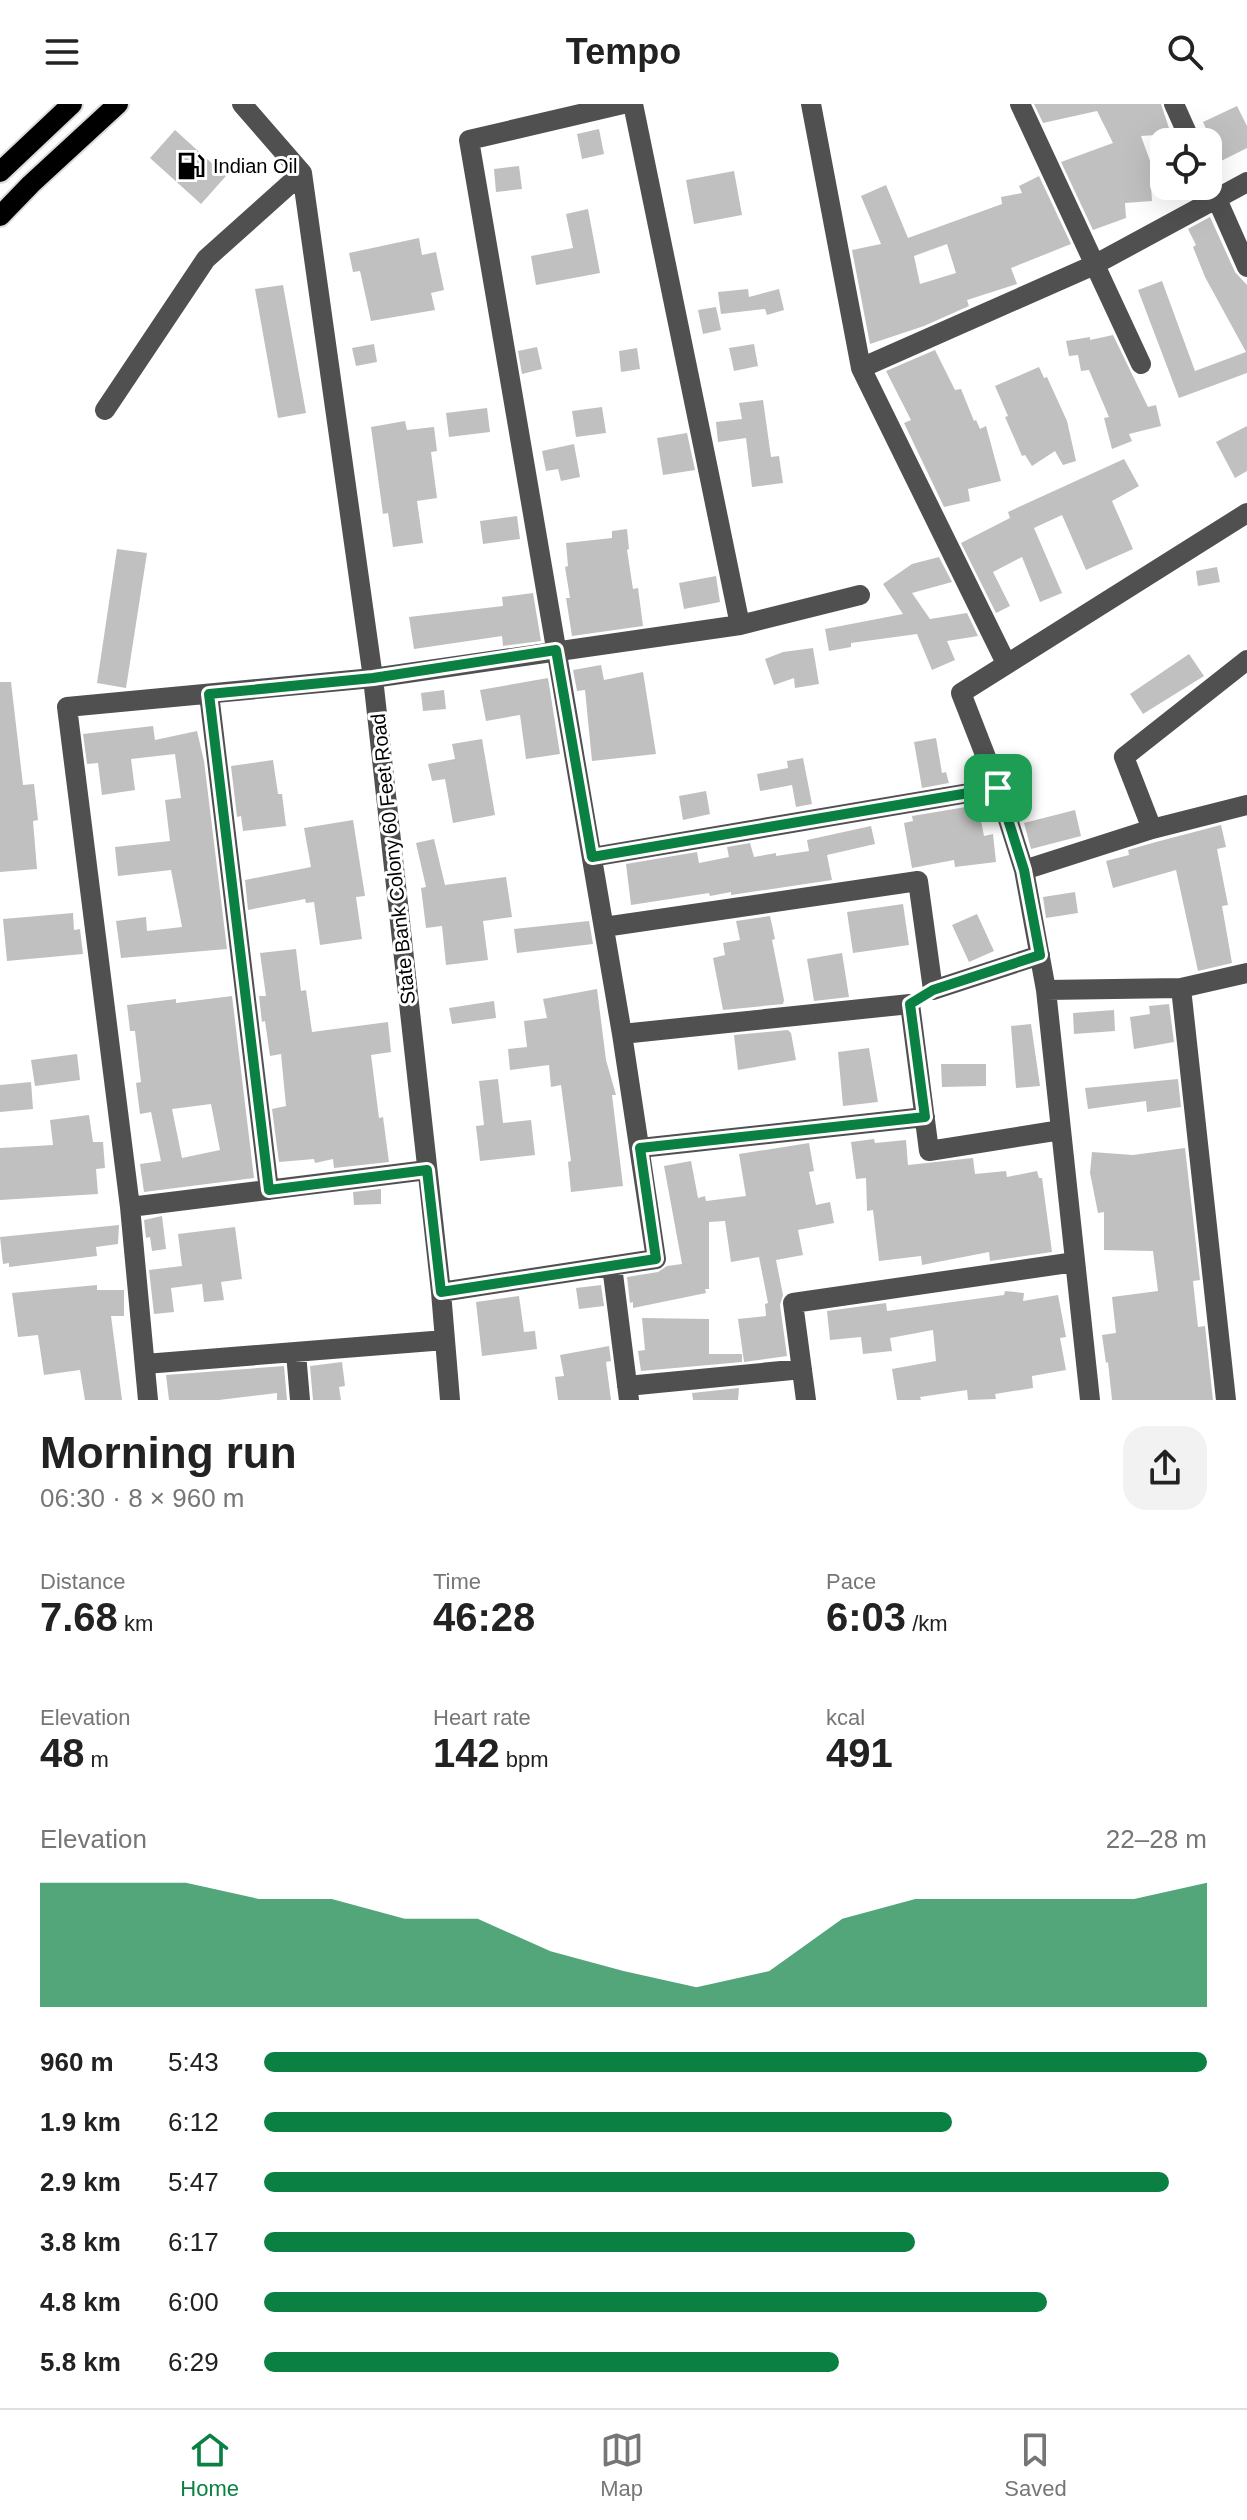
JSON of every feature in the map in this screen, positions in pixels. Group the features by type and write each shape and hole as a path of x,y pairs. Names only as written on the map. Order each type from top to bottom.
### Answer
{"main road":[{"path":"0,172 72,104"},
{"path":"0,216 118,104"}],"street":[{"path":"105,410 206,259 302,173 242,104"},
{"path":"441,1292 656,1259 622,1034 469,140 623,104"},
{"path":"633,104 740,625"},
{"path":"811,104 861,368 1006,663"},
{"path":"1020,104 1141,364"},
{"path":"1174,104 1185,128"},
{"name":"State Bank Colony 60 Feet Road","path":"302,173 373,678 441,1292 450,1400"},
{"path":"1222,195 1247,182"},
{"path":"861,368 1094,265 1213,200"},
{"path":"1218,200 1247,267"},
{"path":"1089,1400 1040,955 1024,870 998,788 961,693 1247,513"},
{"path":"148,1400 130,1207 67,707 373,678 740,625 860,595"},
{"path":"1152,829 1124,757 1247,660"},
{"path":"209,694 269,1190"},
{"path":"592,857 998,788"},
{"path":"1024,870 1152,829 1247,805"},
{"path":"604,927 918,881 933,990"},
{"path":"622,1034 910,1004 933,990 1040,955"},
{"path":"1046,990 1181,988 1247,973"},
{"path":"1181,988 1226,1400"},
{"path":"910,1004 929,1151 1061,1130"},
{"path":"640,1148 925,1117"},
{"path":"130,1207 427,1170"},
{"path":"806,1400 793,1303 1075,1262"},
{"path":"612,1266 628,1393 802,1369"},
{"path":"145,1364 445,1340"},
{"path":"296,1353 300,1400"}],"building":[{"path":"1034,104 1161,104 1169,128 1150,128 1150,135 1141,136 1150,161 1152,201 1125,203 1126,218 1093,230 1061,162 1113,143 1097,111 1043,123"},
{"path":"1237,106 1247,126 1247,148 1222,160 1222,128 1206,128 1203,122"},
{"path":"599,129 604,154 582,159 577,134"},
{"path":"175,130 226,176 201,204 150,158"},
{"path":"519,166 522,189 496,192 494,169"},
{"path":"734,171 742,215 694,224 686,180"},
{"path":"1039,176 1071,244 1011,268 1017,284 967,300 969,306 924,326 870,344 852,250 881,244 861,196 886,185 908,238 1002,204 1001,197 1022,193 1019,186","holes":["947,244 956,273 920,284 914,256"]},
{"path":"588,209 600,273 536,285 531,256 573,248 566,214"},
{"path":"1210,217 1235,272 1247,285 1247,373 1179,398 1138,290 1162,281 1195,371 1246,352 1205,277 1188,229"},
{"path":"419,238 422,255 436,252 444,290 431,293 435,310 371,321 360,271 353,272 349,253"},
{"path":"283,285 306,413 278,418 255,289"},
{"path":"748,289 749,297 779,289 784,310 767,315 765,309 721,314 718,292"},
{"path":"716,307 721,330 703,334 698,310"},
{"path":"1113,335 1148,407 1156,405 1161,426 1129,434 1132,441 1112,449 1104,418 1109,417 1089,370 1081,371 1078,355 1069,356 1066,341"},
{"path":"374,344 377,362 356,366 352,348"},
{"path":"754,344 758,366 734,371 729,348"},
{"path":"537,347 542,369 522,374 518,351"},
{"path":"637,348 640,369 621,372 619,351"},
{"path":"935,350 955,390 961,389 974,421 980,429 986,426 1001,481 968,489 970,501 944,507 904,423 911,420 886,371"},
{"path":"1039,367 1044,378 1047,377 1067,421 1076,461 1063,465 1055,451 1032,466 1025,455 1022,456 1005,417 1008,416 995,386"},
{"path":"763,400 771,457 779,456 783,483 752,487 746,438 718,442 716,422 742,419 739,403"},
{"path":"602,407 606,433 576,437 572,411"},
{"path":"487,408 490,432 449,437 446,413"},
{"path":"405,421 407,430 434,427 437,451 431,452 437,498 417,501 423,543 393,547 388,513 383,514 371,427"},
{"path":"1247,426 1247,471 1235,478 1216,442"},
{"path":"687,433 695,470 663,475 657,438"},
{"path":"574,444 580,477 561,481 558,469 546,471 542,451"},
{"path":"1124,459 1139,486 1112,501 1133,549 1086,570 1062,515 1034,528 1062,593 1040,602 1022,557 993,572 1010,606 996,613 961,543 1010,518 1008,512"},
{"path":"517,516 520,539 483,544 480,521"},
{"path":"627,529 633,589 638,588 643,626 572,636 566,598 570,598 565,567 568,566 566,543 612,538 612,531"},
{"path":"117,549 147,553 126,688 97,683"},
{"path":"939,557 952,582 912,593 930,619 967,613 978,636 947,641 955,660 932,670 917,634 851,643 851,647 829,651 825,629 903,614 883,584 912,564"},
{"path":"1217,567 1220,582 1198,586 1196,571"},
{"path":"716,576 720,602 684,609 679,583"},
{"path":"533,593 541,641 503,646 502,636 414,649 409,617 503,606 502,597"},
{"path":"813,648 819,684 795,688 794,678 774,685 765,659 783,652"},
{"path":"1189,654 1204,676 1143,714 1130,694"},
{"path":"601,665 604,680 643,672 656,754 592,761 585,690 577,691 573,670"},
{"path":"548,678 560,754 526,759 520,715 486,721 480,690"},
{"path":"0,682 11,682 23,785 34,784 38,820 33,821 37,869 0,872"},
{"path":"444,690 446,709 423,711 421,693"},
{"path":"153,726 155,740 197,731 204,761 227,949 121,958 116,921 146,917 147,931 182,927 171,870 118,876 115,847 170,841 165,800 181,798 175,754 131,759 135,790 102,795 98,763 87,764 83,734"},
{"path":"936,738 942,773 946,772 949,783 922,788 914,742"},
{"path":"482,739 495,815 453,823 445,779 432,781 428,764 455,759 452,744"},
{"path":"803,758 812,804 796,807 792,785 760,791 757,774 788,768 787,761"},
{"path":"273,760 286,826 243,831 241,816 237,817 231,766"},
{"path":"706,791 710,814 683,820 679,796"},
{"path":"978,805 984,836 993,834 996,862 955,867 954,860 912,868 904,823 913,821 912,816"},
{"path":"1075,810 1081,836 1031,849 1024,823"},
{"path":"353,820 365,896 356,897 362,939 320,945 314,902 306,903 305,899 248,910 245,880 311,867 304,828"},
{"path":"1221,825 1226,847 1217,849 1228,905 1222,906 1232,963 1198,971 1176,870 1113,888 1106,861 1129,855 1128,850"},
{"path":"871,826 875,844 827,855 832,880 731,895 731,892 710,896 709,893 631,905 626,864 697,852 699,863 729,857 727,847 750,843 754,857 809,851 807,840"},
{"path":"434,839 445,885 506,877 512,917 483,921 488,960 446,965 442,926 426,928 421,888 426,887 416,843"},
{"path":"1075,892 1078,913 1046,918 1043,897"},
{"path":"903,904 909,945 853,953 847,912"},
{"path":"73,913 74,930 80,929 83,954 7,961 3,919"},
{"path":"977,914 994,951 969,962 952,925"},
{"path":"770,916 783,1004 723,1010 713,958 725,955 723,943 740,940 736,921"},
{"path":"589,921 593,944 517,953 514,929"},
{"path":"296,949 301,991 306,990 312,1032 388,1022 391,1052 371,1055 379,1118 383,1117 389,1162 334,1168 333,1159 315,1163 314,1159 279,1162 272,1109 286,1106 281,1054 270,1056 265,1021 262,1022 259,996 266,996 260,953"},
{"path":"842,953 849,997 814,1001 807,959"},
{"path":"597,989 606,1060 616,1095 612,1095 623,1186 571,1192 568,1162 571,1161 561,1085 551,1087 549,1065 510,1070 508,1049 527,1047 524,1021 547,1018 543,999"},
{"path":"232,996 254,1178 144,1192 140,1164 161,1161 151,1112 140,1114 136,1083 141,1082 135,1031 130,1031 127,1005 176,999 176,1003","holes":["211,1104 220,1150 182,1158 172,1109"]},
{"path":"494,1001 496,1018 452,1024 449,1008"},
{"path":"1169,1004 1174,1042 1134,1049 1130,1017 1150,1014 1149,1006"},
{"path":"1114,1010 1115,1031 1074,1034 1073,1013"},
{"path":"1031,1024 1040,1086 1016,1088 1011,1026"},
{"path":"788,1030 796,1060 738,1070 734,1035"},
{"path":"869,1048 878,1102 843,1106 838,1052"},
{"path":"77,1054 80,1080 35,1086 31,1060"},
{"path":"941,1064 986,1064 986,1086 942,1087"},
{"path":"498,1079 503,1123 531,1120 535,1155 480,1161 476,1126 484,1125 479,1081"},
{"path":"1178,1079 1181,1107 1147,1112 1146,1101 1088,1109 1085,1088"},
{"path":"31,1082 33,1109 0,1112 0,1085"},
{"path":"89,1115 93,1142 103,1142 105,1168 96,1169 98,1194 0,1200 0,1148 53,1145 50,1120"},
{"path":"874,1139 875,1143 906,1140 908,1165 973,1158 975,1174 1006,1171 1007,1177 1037,1171 1039,1178 1042,1178 1052,1252 990,1261 989,1252 922,1265 921,1256 879,1261 873,1210 867,1211 866,1178 856,1179 851,1142"},
{"path":"809,1143 814,1171 809,1172 816,1205 830,1202 834,1223 798,1230 803,1255 776,1260 783,1295 780,1305 787,1356 744,1362 738,1319 766,1316 765,1304 768,1303 759,1257 731,1262 725,1221 709,1222 709,1289 705,1289 706,1293 633,1308 627,1277 682,1264 664,1166 691,1161 698,1198 705,1196 706,1201 746,1196 739,1154"},
{"path":"1185,1148 1200,1280 1193,1281 1198,1327 1205,1326 1213,1400 1112,1400 1102,1335 1116,1333 1112,1297 1158,1291 1153,1251 1104,1250 1104,1212 1098,1213 1090,1173 1092,1152 1133,1155"},
{"path":"381,1189 381,1204 354,1205 353,1192"},
{"path":"162,1216 166,1249 152,1251 150,1237 146,1238 144,1220"},
{"path":"119,1225 118,1244 96,1247 97,1256 9,1267 9,1263 3,1264 0,1237"},
{"path":"235,1227 242,1279 221,1282 224,1300 204,1302 202,1284 171,1288 174,1312 154,1314 149,1270 182,1266 178,1234"},
{"path":"97,1285 97,1290 124,1290 124,1316 111,1316 122,1400 85,1400 80,1370 44,1375 38,1335 18,1337 12,1293"},
{"path":"601,1285 604,1306 579,1309 576,1288"},
{"path":"1005,1291 1024,1293 1023,1301 1058,1295 1066,1337 1060,1338 1066,1370 1032,1376 1033,1388 995,1394 996,1399 968,1400 967,1390 920,1397 921,1400 897,1400 892,1369 936,1361 933,1330 890,1338 892,1351 863,1354 861,1337 830,1340 827,1311 886,1303 887,1311 1004,1295"},
{"path":"519,1296 524,1332 535,1331 537,1349 482,1356 476,1302"},
{"path":"642,1318 709,1319 709,1354 742,1354 742,1362 641,1371 638,1351 645,1350"},
{"path":"609,1346 611,1361 606,1362 611,1400 558,1400 555,1377 564,1376 560,1355"},
{"path":"342,1362 345,1386 339,1387 341,1400 313,1400 310,1366"},
{"path":"284,1366 287,1400 277,1400 277,1393 219,1400 169,1400 166,1375"},
{"path":"739,1388 738,1400 693,1400 692,1393"}],"place":[{"name":"Indian Oil","path":"191,166"}],"route":[{"path":"556,650 592,857 998,788 1024,870 1040,955 933,990 910,1004 925,1117 640,1148 656,1259 441,1292 427,1170 269,1190 209,694 373,678 556,650"}]}
